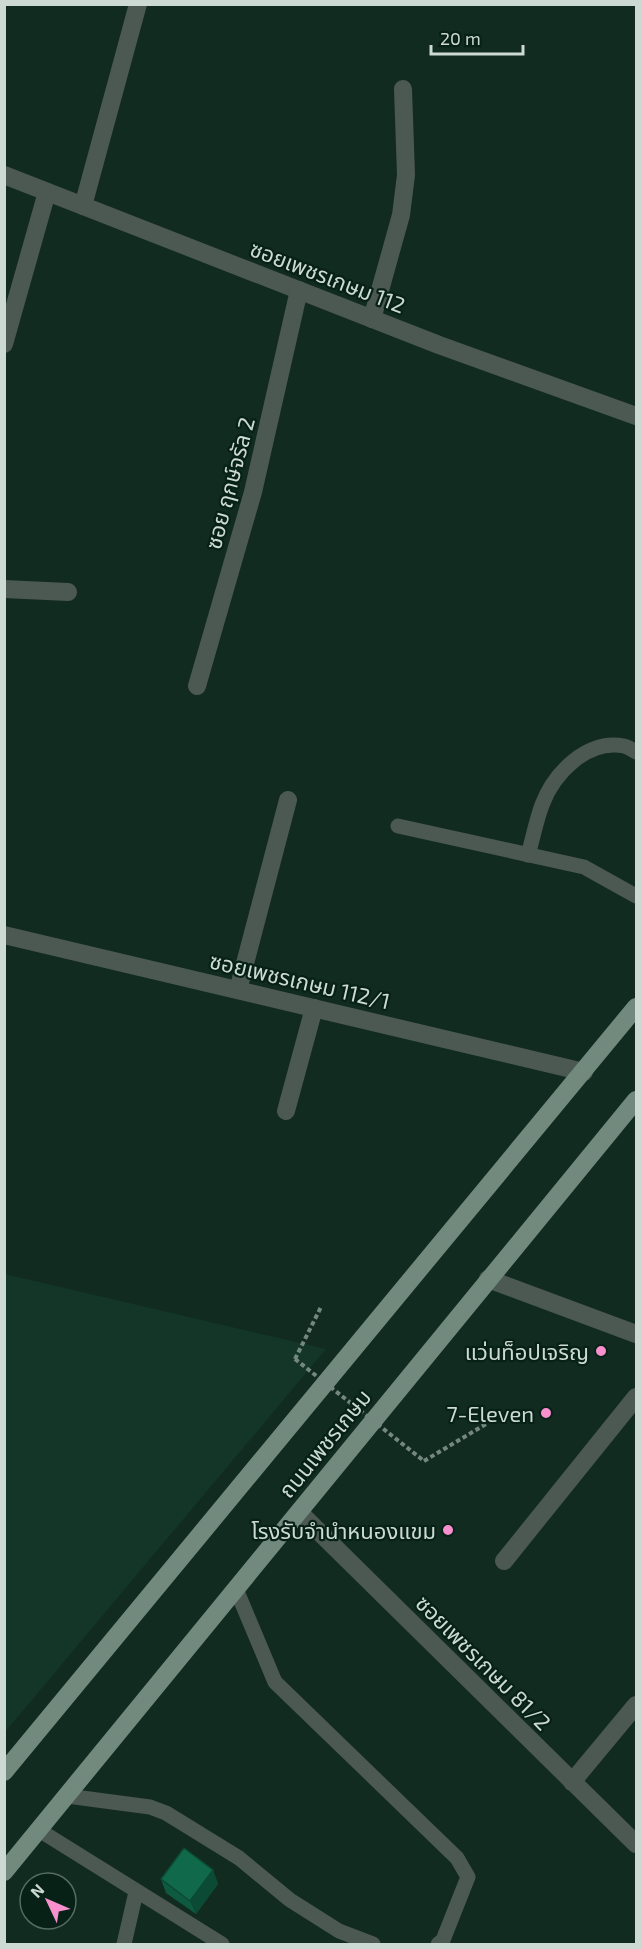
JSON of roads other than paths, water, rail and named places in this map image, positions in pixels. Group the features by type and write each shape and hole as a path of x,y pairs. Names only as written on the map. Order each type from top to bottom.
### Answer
{"main road":[{"name":"ถนนเพชรเกษม","path":"4,1772 636,1007"},
{"name":"ถนนเพชรเกษม","path":"4,1872 636,1100"}],"street":[{"path":"83,206 138,4"},
{"path":"372,319 401,215 406,175 403,88"},
{"name":"ซอยเพชรเกษม 112","path":"4,175 439,345 636,416"},
{"path":"4,344 47,192"},
{"name":"ซอย ฤกษ์จรัล 2","path":"197,686 253,492 299,290"},
{"path":"4,589 68,592"},
{"path":"238,990 288,800"},
{"name":"ซอยเพชรเกษม 112/1","path":"4,935 584,1072"},
{"path":"286,1111 314,1008"},
{"path":"488,1279 636,1335"},
{"path":"504,1561 636,1397"},
{"name":"ซอยเพชรเกษม 81/2","path":"299,1512 636,1844"},
{"path":"572,1782 636,1705"}],"lane":[{"path":"528,855 543,804 558,774 579,756 597,747 624,746 636,752"},
{"path":"398,826 584,867 636,896"},
{"path":"236,1589 275,1682 457,1858 468,1877 443,1940 438,1944"},
{"path":"67,1796 150,1807 166,1813 239,1858 290,1900 339,1931 373,1944"},
{"path":"39,1830 222,1944"},
{"path":"124,1944 136,1892"}],"place":[{"name":"แว่นท็อปเจริญ","path":"601,1351"},
{"name":"7-Eleven","path":"546,1413"},
{"name":"โรงรับจำนำหนองแขม","path":"448,1530"}]}
